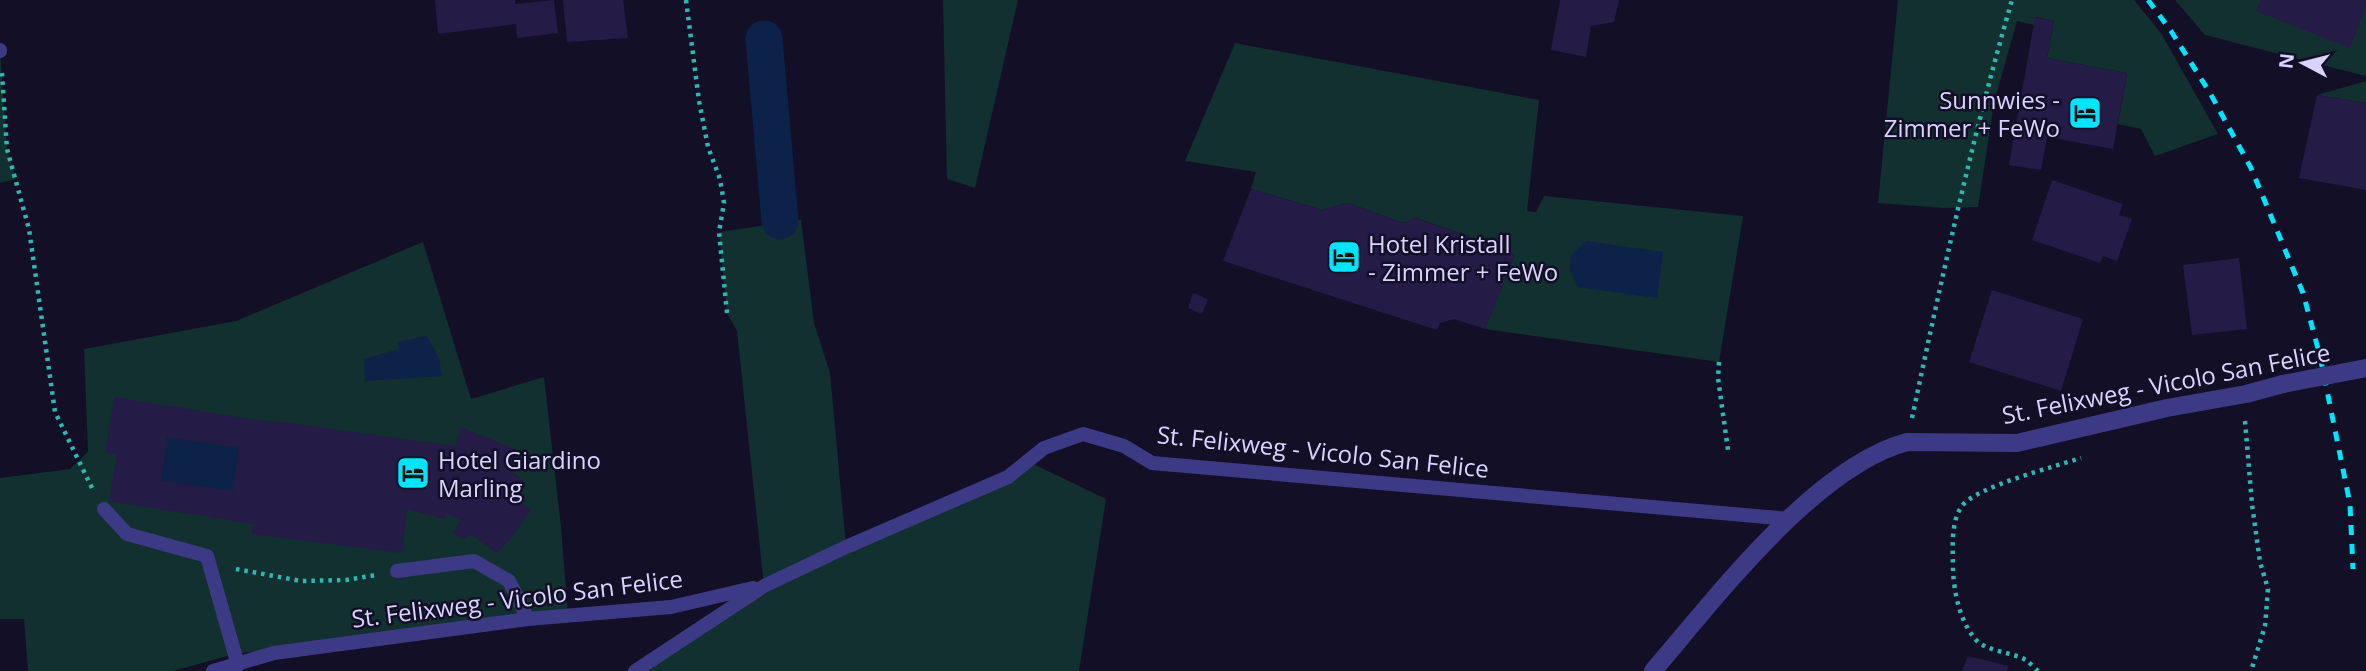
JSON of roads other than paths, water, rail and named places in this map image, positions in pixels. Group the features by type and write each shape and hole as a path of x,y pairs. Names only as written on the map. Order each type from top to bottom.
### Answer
{"street":[{"name":"St. Felixweg - Vicolo San Felice","path":"1653,671 1732,578 1790,519 1821,490 1851,468 1892,446 1907,442 2017,443 2167,408 2366,368"}],"lane":[{"name":"St. Felixweg - Vicolo San Felice","path":"635,671 764,586 846,547 1008,477 1044,448 1083,434 1124,446 1153,463 1790,519"},
{"path":"104,509 127,534 207,556 237,665"},
{"path":"397,571 474,561 509,581 528,619"},
{"name":"St. Felixweg - Vicolo San Felice","path":"213,671 274,653 528,619 671,607 764,586"}],"water":[{"path":"1586,241 1663,252 1657,298 1578,287 1570,271 1571,255"},
{"path":"427,336 439,358 442,376 365,381 364,359 399,349 398,342"},
{"path":"167,437 239,448 233,491 161,481"}],"waterway":[{"path":"764,39 780,221"}],"railway":[{"path":"2148,0 2210,93 2251,168 2303,293 2320,356 2350,504 2353,569"}],"place":[{"name":"Sunnwies - Zimmer + FeWo","path":"2085,113"},
{"name":"Hotel Kristall - Zimmer + FeWo","path":"1344,257"},
{"name":"Hotel Giardino Marling","path":"413,473"}]}
